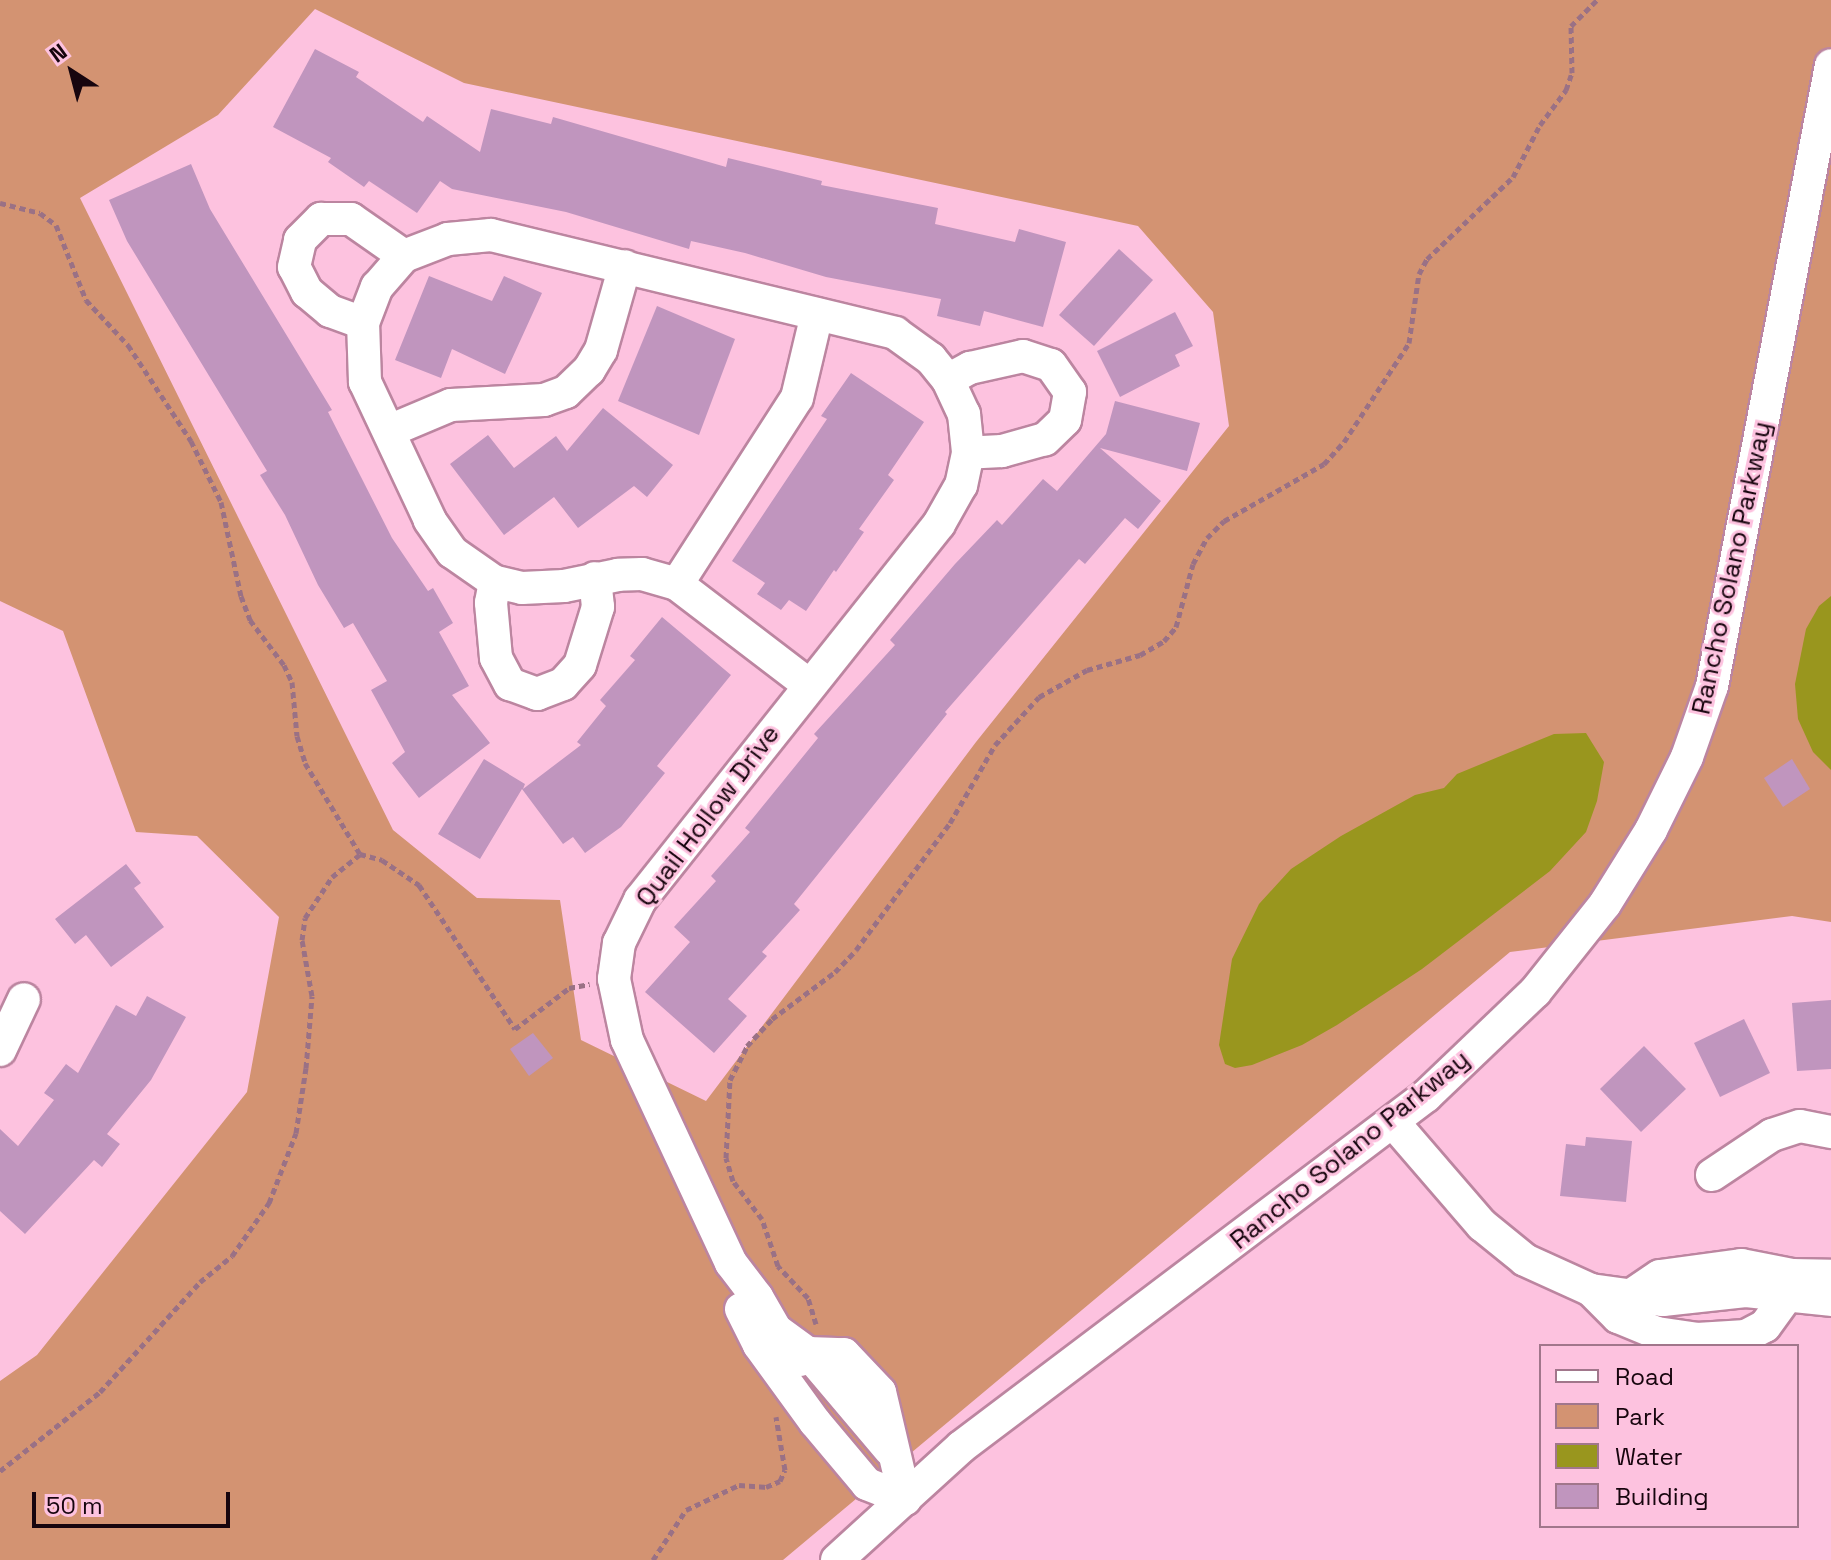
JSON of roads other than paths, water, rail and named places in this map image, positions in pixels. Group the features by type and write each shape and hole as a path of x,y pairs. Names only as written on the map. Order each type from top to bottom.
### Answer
{"street":[{"name":"Rancho Solano Parkway","path":"837,1560 961,1447 1426,1096 1535,992 1605,904 1651,830 1687,757 1712,686 1831,65"},
{"path":"363,323 330,311 307,292 294,267 300,240 321,219 351,219 404,256"},
{"name":"Quail Hollow Drive","path":"808,1353 776,1330 731,1263 627,1040 614,979 619,943 640,900 939,524 961,485 968,453 964,414 948,380 931,359 895,333 491,235 448,239 404,256 377,287 363,323 365,382 430,520 452,552 495,582 522,588 564,586 595,578 642,574 677,584 809,685"},
{"path":"389,431 451,405 544,400 566,392 589,370 601,350 625,266"},
{"path":"677,584 797,398 817,314"},
{"path":"948,380 970,368 1023,356 1051,365 1070,392 1065,420 1045,439 1002,451 968,453"},
{"path":"495,582 491,603 496,658 510,684 537,694 563,684 580,665 598,607 595,578"},
{"path":"0,1050 24,999"},
{"path":"1393,1122 1482,1225 1525,1260 1591,1290 1663,1300 1746,1291 1831,1300"},
{"path":"1712,1175 1772,1135 1800,1126 1831,1132"},
{"name":"Quail Hollow Drive","path":"731,1263 739,1305 759,1345 867,1484 905,1499"},
{"path":"1633,1294 1660,1276 1741,1265 1792,1275 1831,1276"},
{"path":"1591,1290 1618,1317 1657,1333 1697,1339 1746,1336 1765,1326 1786,1297"},
{"path":"790,1386 808,1353 844,1354 880,1392 905,1499"}],"water":[{"path":"1831,596 1831,770 1813,752 1798,719 1795,684 1806,629 1819,606"},
{"path":"1586,733 1604,762 1597,801 1586,832 1550,871 1422,969 1337,1025 1302,1045 1252,1065 1235,1068 1225,1064 1219,1045 1232,959 1259,904 1291,869 1341,836 1415,795 1444,788 1457,774 1554,734"}]}
